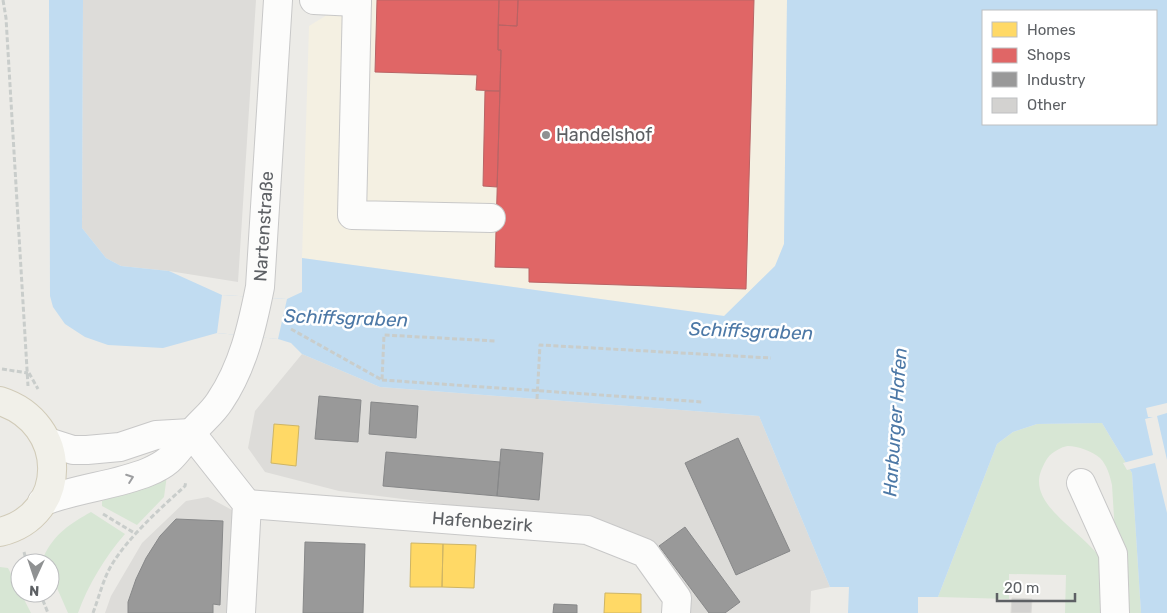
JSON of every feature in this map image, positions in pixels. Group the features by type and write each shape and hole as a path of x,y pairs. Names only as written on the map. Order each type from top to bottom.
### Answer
{"main road":[{"path":"0,532 24,521 42,502 52,473 51,452 44,433 32,418 3,390"}],"street":[{"name":"Nartenstraße","path":"42,502 57,496 121,482 170,461 191,433 203,423 220,401 242,360 250,336 258,297 262,257 278,0"},
{"path":"314,0 357,1 352,215 491,218"},
{"path":"48,442 72,450 87,450 120,447 156,435 191,433 247,504 241,613"},
{"path":"1081,483 1113,554 1116,613"},
{"name":"Hafenbezirk","path":"247,504 587,530 645,553 677,598 676,613"}],"path":[{"path":"3,0 6,18 28,373 3,390"},
{"path":"291,330 382,380 703,402"},
{"path":"382,380 384,335 496,341"},
{"path":"537,399 540,345 771,358"},
{"path":"93,613 112,566 124,547 169,501"},
{"path":"102,513 136,534"}],"shaded area":[{"path":"83,0 256,0 238,282 169,271 121,266 106,258 82,228"},
{"name":"Handelshof","path":"328,0 787,0 784,244 775,266 725,316 302,258 309,26 327,15"},
{"path":"302,354 380,387 759,416 830,587 811,591 810,613 687,613 649,543 578,521 339,491 265,472 248,448 255,411"},
{"path":"208,497 232,510 229,613 105,613 111,596 142,543 186,501"}],"green space":[{"path":"1102,423 1132,473 1141,613 1120,613 1112,485 1108,471 1097,455 1085,449 1072,446 1063,447 1049,456 1041,471 1039,484 1043,497 1051,509 1097,553 1104,564 1107,580 1107,613 1065,613 1066,575 1009,574 1009,599 938,597 997,444 1013,432 1037,424"},
{"path":"167,475 164,497 137,525 102,506 102,501"},
{"path":"91,512 125,534 98,572 78,613 68,613 60,595 60,553 46,553 58,535"},
{"path":"0,567 8,568 10,572 10,603 26,603 31,613 0,613"}],"water":[{"path":"49,0 83,0 82,228 106,258 121,266 169,271 222,295 287,299 302,292 302,258 724,316 775,266 784,244 787,0 1167,0 1167,613 1141,613 1132,473 1102,423 1037,424 1013,432 997,444 938,597 918,597 918,613 848,613 849,587 830,587 759,416 380,387 302,354 291,343 278,339 217,333 163,348 108,345 85,337 65,324 53,307 50,296"}],"pier":[{"path":"222,295 287,299 278,339 217,333"},
{"path":"1167,403 1167,413 1157,416 1167,460 1167,513 1155,463 1127,470 1123,463 1153,455 1145,419 1153,417 1148,417 1146,408"}],"building: Homes":[{"path":"274,424 299,426 296,466 271,463"},
{"path":"411,543 443,544 442,587 410,587"},
{"path":"443,544 476,545 474,588 442,587"},
{"path":"605,593 641,594 641,613 604,613"}],"building: Shops":[{"path":"377,0 499,0 498,50 501,50 500,91 476,90 477,75 375,72"},
{"path":"499,0 518,0 517,26 498,25"},
{"path":"518,0 754,0 746,289 529,282 529,268 495,267 501,50 498,50 498,25 517,26"},
{"path":"485,91 500,91 497,187 483,186"}],"building: Industry":[{"path":"319,396 361,400 358,442 315,439"},
{"path":"371,402 418,406 416,438 369,434"},
{"path":"738,438 790,551 736,575 685,463"},
{"path":"501,449 543,453 539,500 497,496"},
{"path":"386,452 500,462 497,496 383,486"},
{"path":"176,519 223,521 220,605 213,604 213,613 128,613 128,602 146,558 160,536"},
{"path":"685,527 740,602 725,613 709,613 659,546"},
{"path":"305,542 365,544 363,613 303,613"},
{"path":"554,604 577,605 577,613 553,613"}],"building: Other":[{"path":"1012,598 1032,599 1031,613 1011,613"}],"place":[{"name":"Handelshof","path":"546,135"}],"water label":[{"name":"Schiffsgraben","path":"346,318"},
{"name":"Schiffsgraben","path":"751,331"},
{"name":"Harburger Hafen","path":"895,422"}]}
